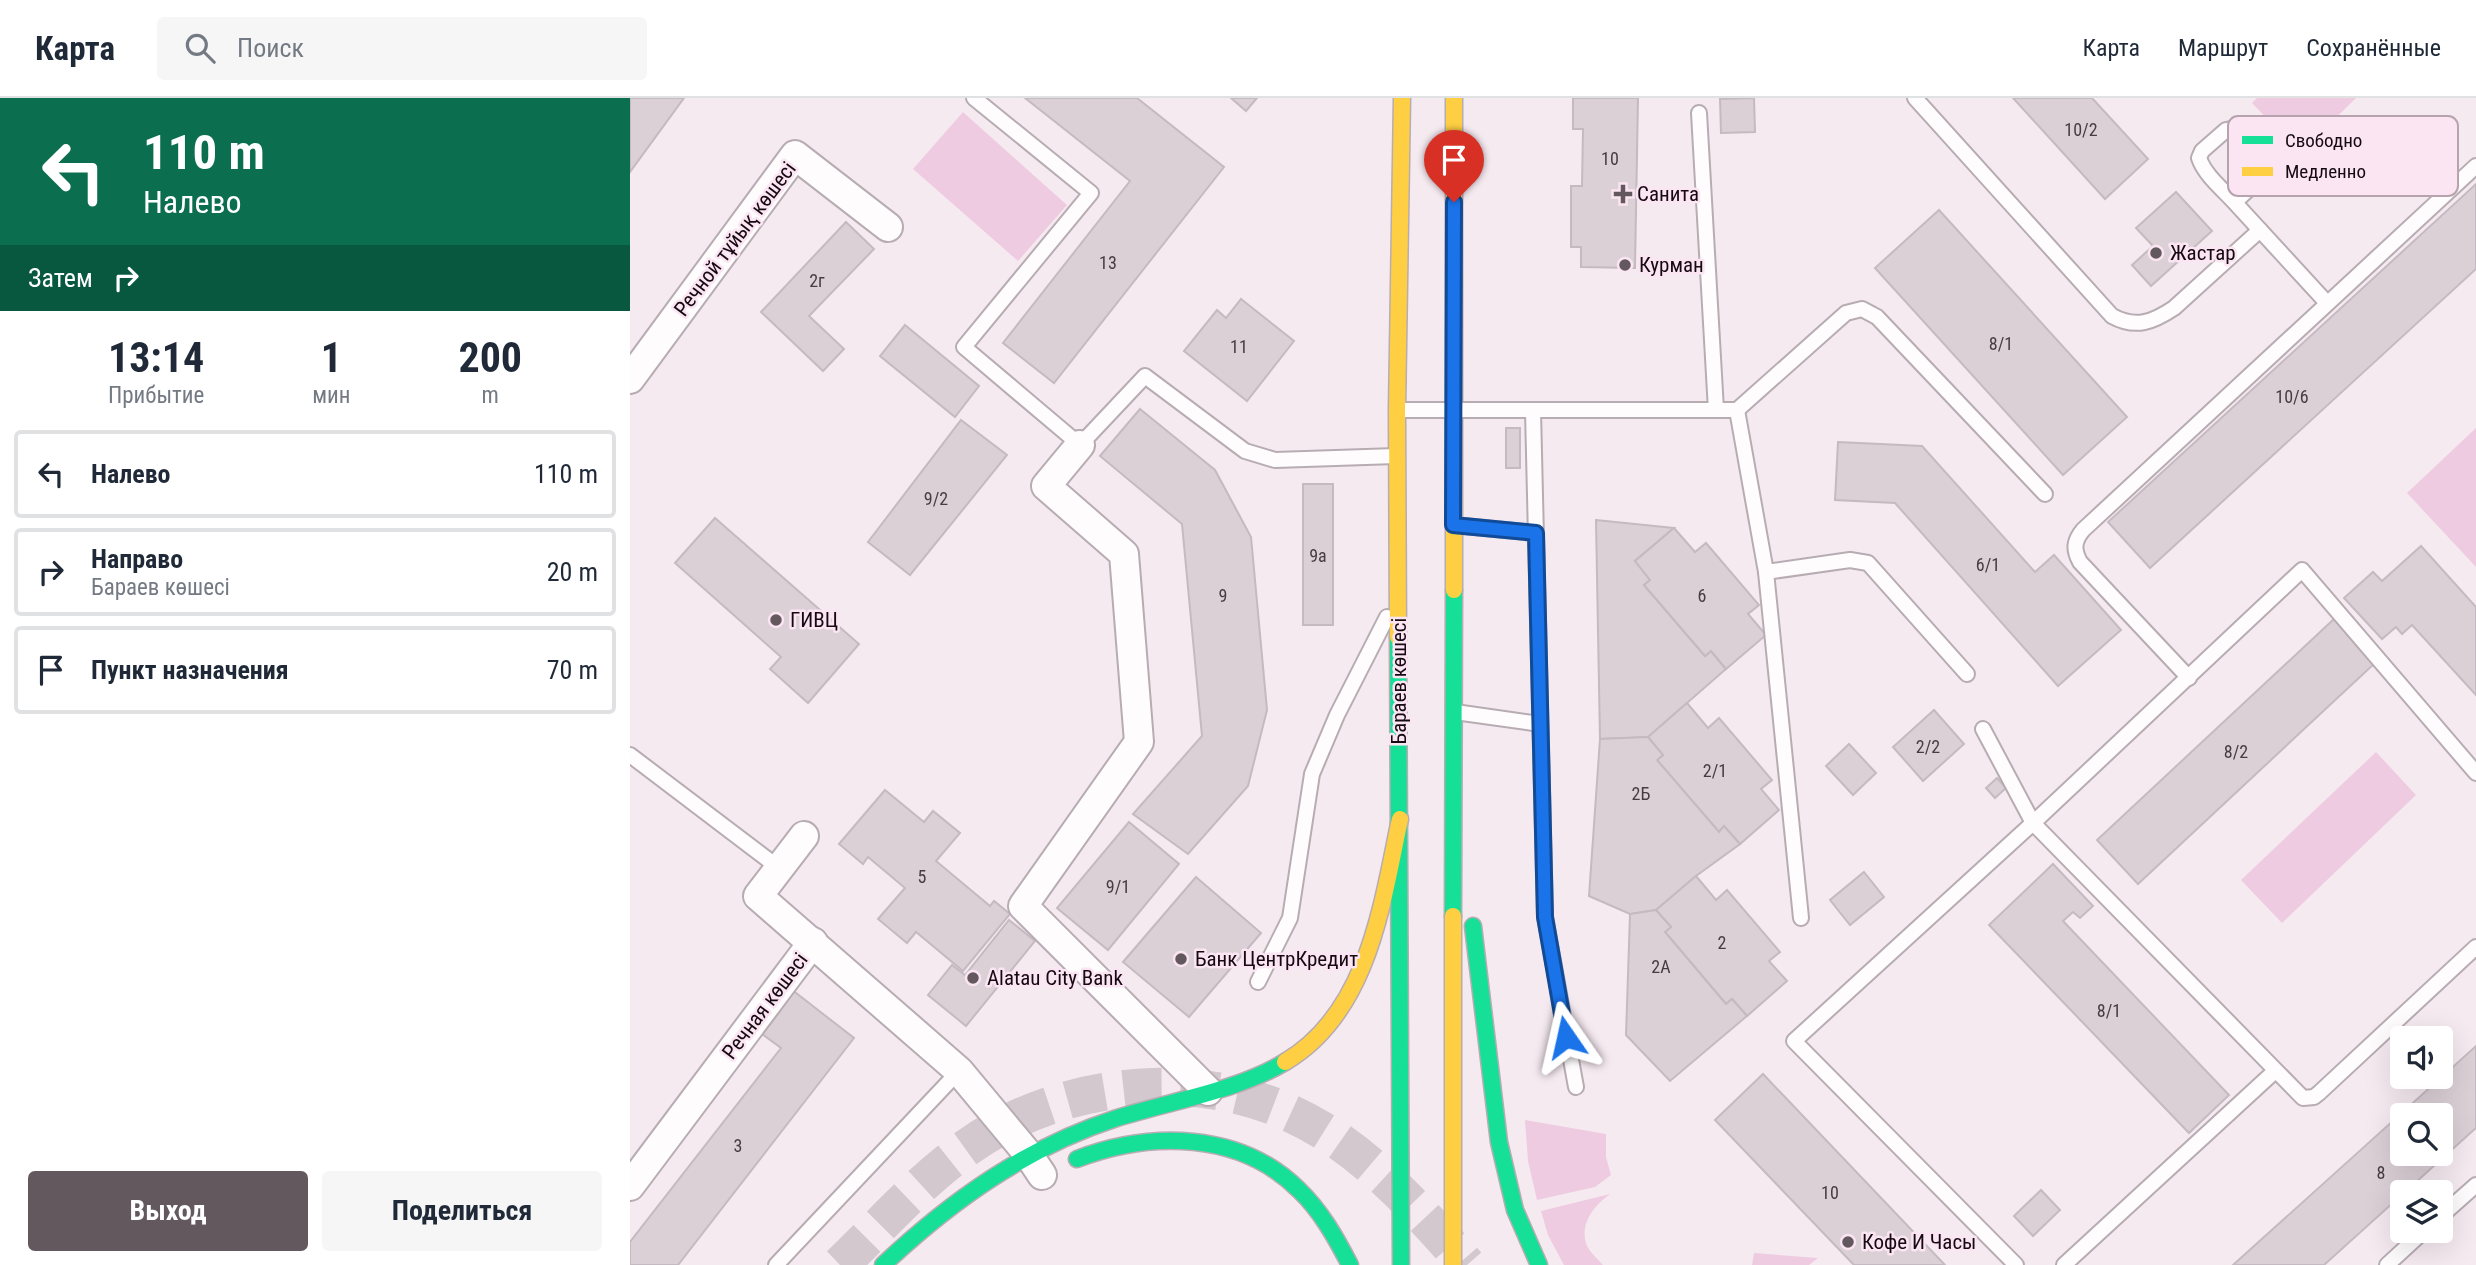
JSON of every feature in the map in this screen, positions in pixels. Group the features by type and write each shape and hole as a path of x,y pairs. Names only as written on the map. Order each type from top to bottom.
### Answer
{"main road":[{"name":"Бараев көшесі","path":"1401,1265 1398,594 1405,542 1397,456 1397,410 1402,98"},
{"path":"1453,1265 1453,712 1446,544 1453,525 1454,98"},
{"path":"1453,772 1499,1142 1515,1210 1539,1265"},
{"path":"1043,1169 1066,1137 1109,1121 1249,1079 1291,1059 1322,1032 1345,1002 1365,961 1382,903 1400,819"},
{"path":"883,1265 940,1215 1043,1169 1116,1147 1159,1140 1208,1143 1238,1152 1288,1180 1331,1228 1350,1265"}],"street":[{"name":"Речной тұйық көшесі","path":"630,379 640,343 795,155 888,227"},
{"path":"1080,445 1046,486 1124,554 1139,742 1023,906 1208,1091"},
{"name":"Речная көшесі","path":"630,1186 813,942 758,895 804,836"},
{"path":"813,942 959,1071 1043,1169"}],"lane":[{"path":"974,98 1091,193 964,347 1080,445 1145,376 1245,451 1275,460 1397,456"},
{"path":"1915,98 2112,316 2124,323 2148,323 2159,318 2260,230"},
{"path":"1699,113 1716,410"},
{"path":"2228,130 2202,151 2199,159 2228,194"},
{"path":"2458,183 2476,166"},
{"path":"2230,196 2327,303"},
{"path":"2235,202 2241,196"},
{"path":"2189,678 2080,562 2075,550 2077,539 2083,530 2443,196"},
{"path":"1397,410 1737,410 1846,313 1862,309 1877,317 2045,494"},
{"path":"1737,410 1766,572 1801,918"},
{"path":"1533,411 1545,917 1576,1087"},
{"path":"1453,525 1536,533"},
{"path":"1766,572 1850,560 1868,563 1967,674"},
{"path":"2015,1265 1794,1041 2033,823 2301,570 2476,773"},
{"path":"1258,982 1290,918 1312,774 1337,715 1398,594"},
{"path":"1453,712 1540,724"},
{"path":"1983,729 2033,823 2303,1098 2314,1097 2476,947"},
{"path":"630,755 779,868"},
{"path":"776,1265 959,1071"},
{"path":"2064,1265 2275,1071"},
{"path":"2453,1205 2476,1185"},
{"path":"2387,1265 2411,1243"}],"shaded area":[{"path":"2257,98 2356,98 2338,116 2264,116 2252,103"},
{"path":"963,112 1067,205 1018,261 913,169"},
{"path":"2476,428 2476,567 2407,493"},
{"path":"2376,752 2416,795 2282,923 2241,880"},
{"path":"1525,1120 1606,1134 1606,1157 1611,1175 1595,1187 1537,1200 1528,1161"},
{"path":"1610,1194 1594,1209 1585,1228 1587,1246 1603,1265 1564,1265 1548,1235 1541,1211"},
{"path":"1754,1253 1818,1258 1809,1265 1752,1265"}],"building":[{"path":"630,98 684,98 630,172"},
{"path":"1025,98 1137,98 1224,167 1054,383 1003,343 1130,181"},
{"path":"1231,98 1257,98 1246,111"},
{"path":"1573,98 1638,98 1635,268 1581,267 1581,247 1571,247 1571,186 1582,186 1583,129 1573,129"},
{"path":"1754,98 1755,132 1721,133 1720,99"},
{"path":"2013,98 2092,98 2148,159 2105,199"},
{"path":"2476,184 2476,269 2150,568 2108,522"},
{"path":"2176,192 2212,231 2151,286 2132,265 2153,246 2136,228"},
{"path":"1939,210 2127,417 2063,475 1875,268"},
{"path":"846,222 874,249 809,316 844,349 823,371 761,312"},
{"path":"1241,299 1294,341 1247,401 1184,351 1217,310 1226,318"},
{"path":"905,325 979,386 955,417 880,356"},
{"path":"1140,409 1215,470 1251,537 1267,710 1248,786 1188,854 1133,814 1202,736 1182,524 1100,456"},
{"path":"961,420 1007,455 910,575 868,542"},
{"path":"1506,428 1520,428 1520,468 1506,468"},
{"path":"1838,442 1922,446 2035,572 2054,555 2121,630 2058,686 1895,503 1835,500"},
{"path":"1303,484 1333,484 1333,625 1303,625"},
{"path":"715,518 859,644 808,703 770,669 781,657 675,563"},
{"path":"1596,520 1674,528 1635,561 1650,580 1644,585 1705,656 1711,651 1726,669 1648,737 1600,739"},
{"path":"1674,528 1695,552 1706,543 1759,605 1748,614 1766,635 1726,669 1711,651 1705,656 1644,585 1650,580 1635,561"},
{"path":"2421,546 2476,607 2476,695 2412,625 2402,634 2396,627 2382,639 2344,598 2373,572 2382,581"},
{"path":"2334,619 2375,663 2138,884 2097,840"},
{"path":"1687,703 1708,728 1719,718 1772,780 1761,789 1779,810 1740,844 1724,826 1719,832 1657,760 1663,755 1648,737"},
{"path":"1934,710 1964,744 1923,781 1893,747"},
{"path":"1648,737 1663,755 1657,760 1719,832 1724,826 1740,844 1656,910 1630,914 1589,896 1600,739"},
{"path":"1849,744 1876,773 1853,795 1826,766"},
{"path":"1997,778 2006,788 1995,798 1986,788"},
{"path":"885,790 924,822 933,811 960,833 936,861 990,906 994,901 1010,914 963,971 916,932 907,943 878,919 905,888 868,857 863,864 839,844"},
{"path":"1129,822 1179,864 1108,950 1057,908"},
{"path":"2053,864 2093,906 2080,918 2073,912 2063,921 2229,1095 2189,1133 1989,925"},
{"path":"1864,872 1884,897 1850,925 1830,900"},
{"path":"1696,876 1716,900 1727,890 1780,952 1769,961 1787,981 1747,1016 1732,999 1726,1004 1665,932 1671,927 1656,910"},
{"path":"1196,877 1261,933 1189,1017 1123,962"},
{"path":"1656,910 1671,927 1665,932 1726,1004 1732,999 1747,1016 1670,1081 1626,1035 1630,914"},
{"path":"1009,920 1035,941 966,1026 928,995 952,965 965,975"},
{"path":"791,989 854,1038 678,1265 630,1265 630,1242 781,1048 758,1031"},
{"path":"2476,1046 2476,1128 2453,1149 2453,1103 2413,1103 2428,1089 2453,1089 2453,1067"},
{"path":"1763,1074 1945,1265 1854,1265 1715,1120"},
{"path":"2390,1124 2390,1166 2434,1166 2418,1180 2390,1180 2390,1206 2324,1265 2233,1265"},
{"path":"2041,1190 2060,1210 2033,1236 2014,1216"}],"tunnel":[{"path":"840,1265 935,1173 977,1140 1036,1110 1074,1098 1153,1087 1205,1089 1251,1099 1293,1114 1331,1136 1367,1162 1467,1265"}],"traffic: fast":[{"path":"1453,916 1454,590"},
{"path":"1398,637 1401,1265"},
{"path":"1473,926 1499,1142 1515,1210 1539,1265"},
{"path":"883,1265 964,1198 992,1178 1052,1144 1117,1118 1246,1081 1285,1062"},
{"path":"1077,1159 1105,1150 1164,1141 1222,1147 1250,1156 1276,1171 1307,1198 1328,1225 1350,1265"}],"traffic: slow":[{"path":"1398,637 1397,410 1402,98"},
{"path":"1454,98 1454,590"},
{"path":"1285,1062 1313,1041 1335,1015 1353,986 1378,921 1400,819"},
{"path":"1453,916 1453,1265"}],"place":[{"name":"Санита","path":"1623,194"},
{"name":"Жастар","path":"2156,253"},
{"name":"Курман","path":"1625,265"},
{"name":"ГИВЦ","path":"776,620"},
{"name":"Банк ЦентрКредит","path":"1181,959"},
{"name":"Alatau City Bank","path":"973,978"},
{"name":"Кофе И Часы","path":"1848,1242"}],"route":[{"path":"1454,202 1453,525 1536,533 1545,917 1566,1037"}]}
